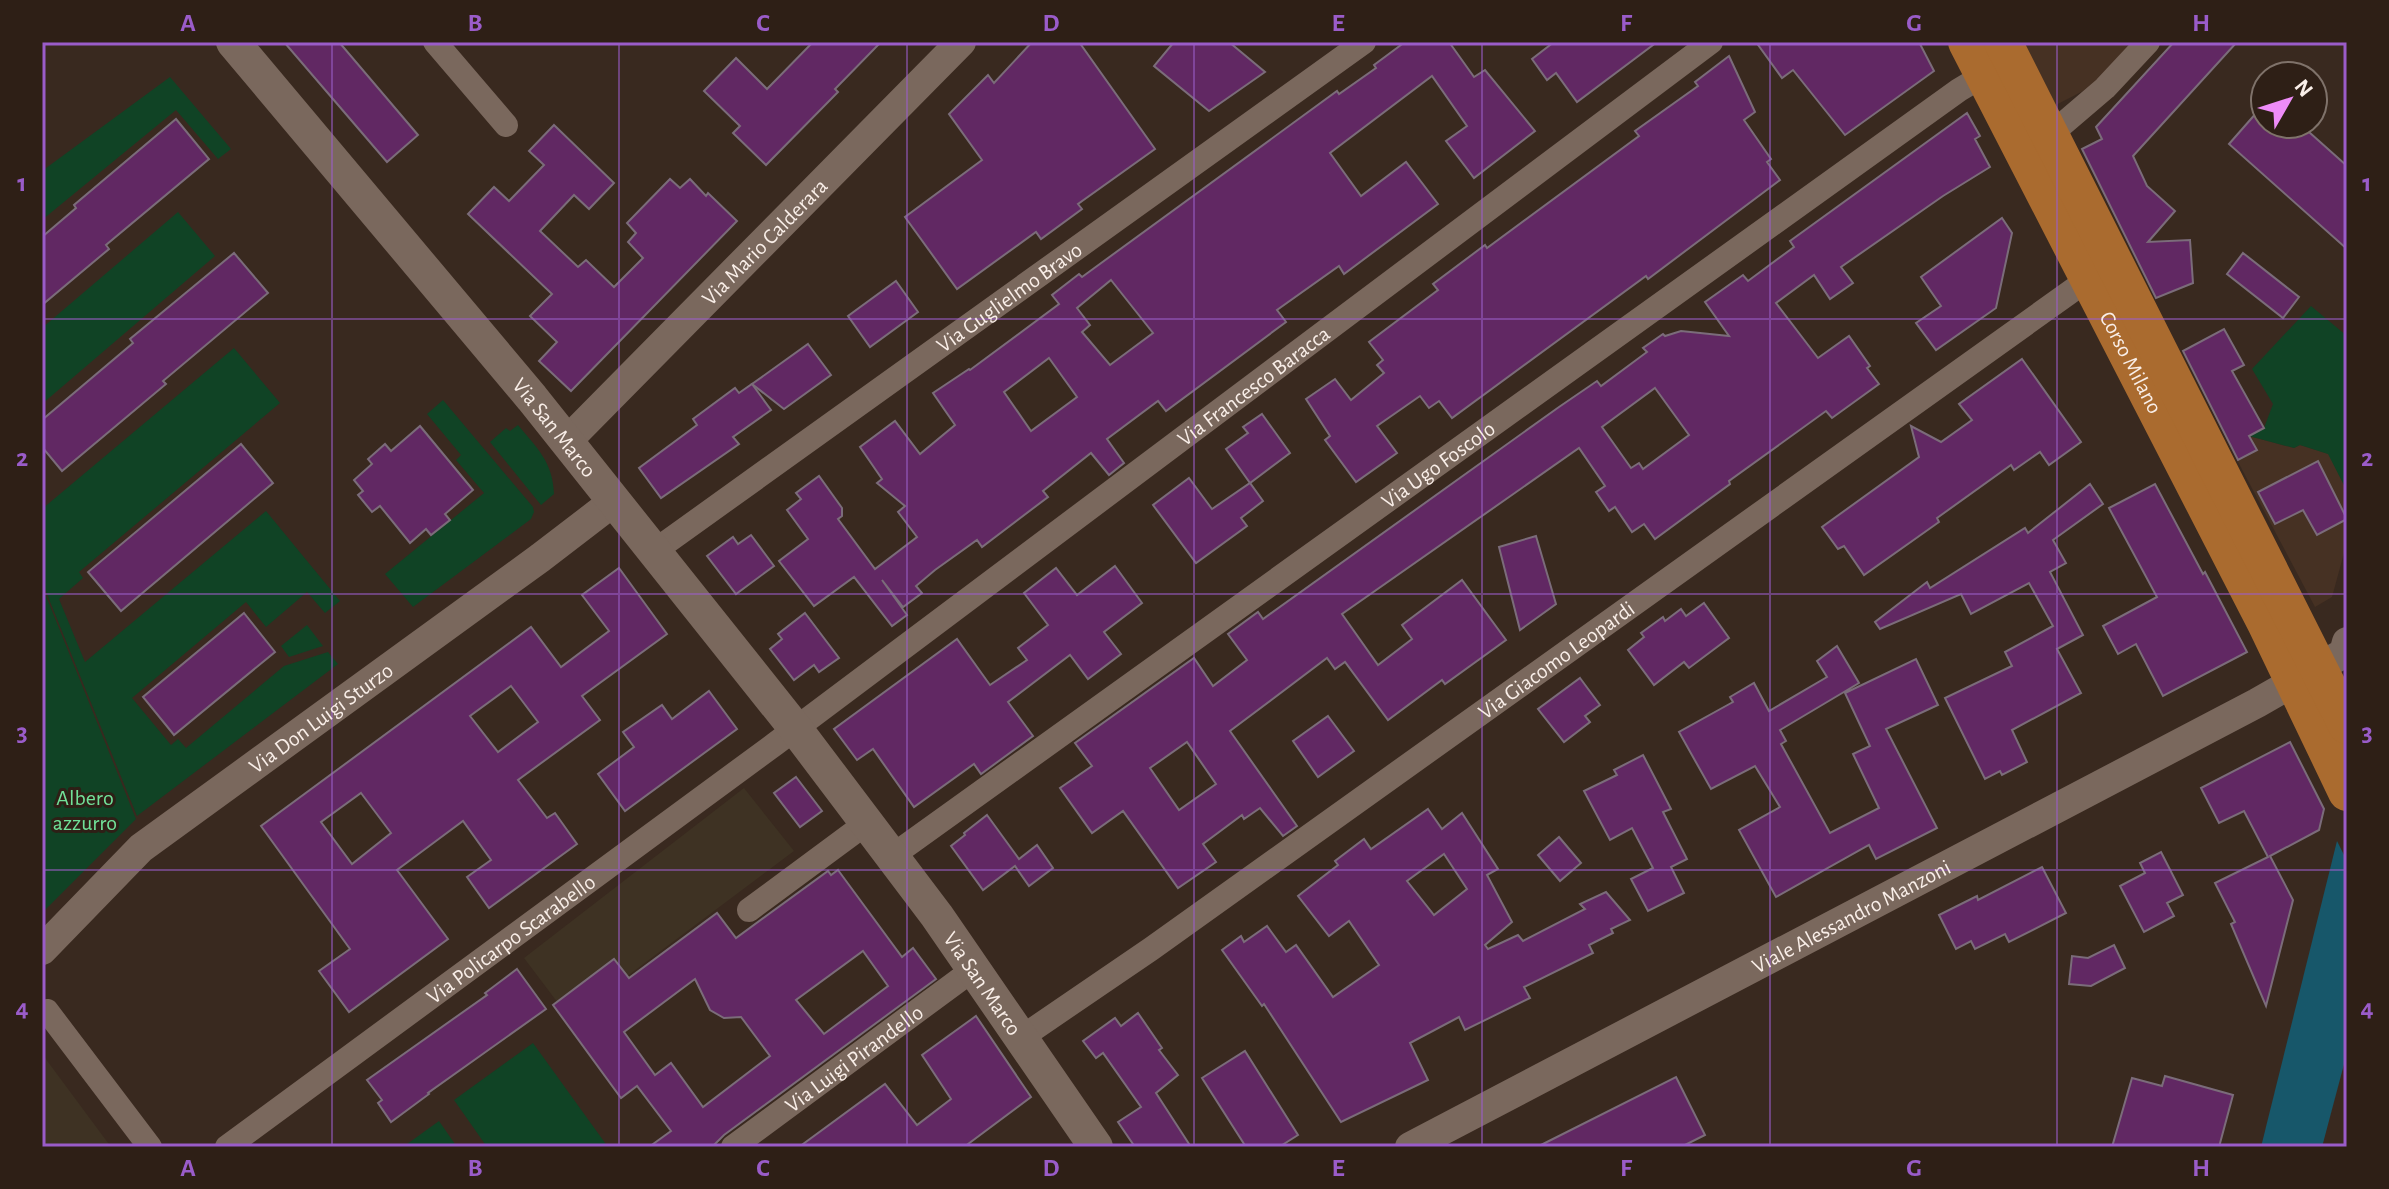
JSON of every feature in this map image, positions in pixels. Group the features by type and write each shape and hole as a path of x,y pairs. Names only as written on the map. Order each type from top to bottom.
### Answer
{"main road":[{"name":"Via San Marco","path":"233,42 566,442 795,728 868,822 974,969 1096,1147"},
{"name":"Corso Milano","path":"2003,42 2306,675 2346,790"},
{"name":"Corso Milano","path":"1975,58 2266,623 2347,725"}],"street":[{"path":"435,42 506,125"},
{"name":"Via Mario Calderara","path":"566,442 961,42"},
{"name":"Via Guglielmo Bravo","path":"653,552 1364,42"},
{"name":"Via Francesco Baracca","path":"795,728 1711,42"},
{"path":"2050,135 2105,88 2148,42"},
{"name":"Via Ugo Foscolo","path":"892,856 1933,108 1975,58"},
{"name":"Via Giacomo Leopardi","path":"1022,1037 1151,949 2087,280"},
{"name":"Via Don Luigi Sturzo","path":"42,950 141,848 613,502"},
{"name":"Viale Alessandro Manzoni","path":"1410,1147 2306,675 2344,653 2347,642"},
{"name":"Via Policarpo Scarabello","path":"227,1147 795,728"},
{"path":"749,910 868,822"},
{"name":"Via Luigi Pirandello","path":"733,1147 974,969"},
{"path":"47,1011 150,1147"}],"shaded area":[{"path":"2017,42 2132,42 2083,91 2050,108"},
{"path":"2249,436 2294,448 2300,445 2329,454 2347,491 2347,542 2332,597 2315,607 2237,460 2257,450"},
{"path":"744,788 794,851 570,1019 524,958"},
{"path":"42,1053 48,1062 111,1147 42,1147"}],"green space":[{"path":"170,77 231,149 218,159 176,110 42,220 42,171"},
{"path":"178,212 215,256 42,404 42,328"},
{"path":"2311,306 2347,336 2347,491 2328,454 2300,445 2294,448 2249,436 2264,428 2273,404 2252,369"},
{"path":"234,348 280,403 79,572 83,578 59,599 85,662 266,511 340,601 325,613 307,592 266,627 246,602 132,698 171,745 178,739 186,748 284,666 328,652 338,664 137,816 42,582 42,509"},
{"path":"443,400 534,512 531,519 413,607 385,574 484,493 456,460 461,455 427,414"},
{"path":"518,425 543,456 551,473 554,494 541,505 490,442 506,428 510,431"},
{"name":"Albero azzurro","path":"42,586 136,819 42,913"},
{"path":"307,625 323,646 289,657 281,646"},
{"path":"533,1043 608,1147 487,1147 454,1100"},
{"path":"439,1121 457,1147 403,1147"}],"water":[{"path":"2337,841 2347,861 2347,1053 2322,1147 2261,1147"}],"building":[{"path":"284,42 339,42 418,135 387,162"},
{"path":"813,42 881,42 835,89 838,92 766,165 733,133 740,126 704,91 736,58 767,89"},
{"path":"1032,42 1079,42 1155,149 1078,204 1082,209 1041,239 1036,232 957,289 905,217 982,160 949,114 988,75 994,83"},
{"path":"1174,42 1229,42 1265,72 1209,111 1154,66"},
{"path":"1405,42 1449,42 1474,77 1485,70 1535,131 1474,178 1446,141 1467,126 1432,76 1330,153 1361,196 1406,162 1438,204 1344,274 1339,266 1277,310 1286,322 1166,411 1158,401 1107,439 1124,463 1109,475 1091,453 1043,491 1048,497 982,547 977,540 935,570 916,586 922,593 903,607 882,580 907,615 892,626 854,577 814,606 779,561 808,539 787,510 801,499 796,493 819,476 842,508 842,516 838,519 875,569 917,537 898,512 905,506 877,483 882,479 860,447 895,421 920,454 955,425 933,393 970,370 1059,304 1052,295 1079,274 1082,277 1337,91 1339,94 1376,68 1374,65","holes":["1111,280 1153,333 1110,365 1082,332 1090,325 1077,308","1049,358 1077,397 1031,431 1004,392"]},
{"path":"1554,42 1657,42 1577,102 1556,73 1547,80 1532,59"},
{"path":"1756,42 1919,42 1934,71 1845,135 1793,70 1782,78"},
{"path":"2174,42 2237,42 2133,156 2147,186 2175,211 2148,242 2190,240 2193,283 2156,298 2082,149 2102,139 2096,127"},
{"path":"1729,56 1755,112 1744,120 1771,159 1767,162 1780,180 1648,279 1646,276 1452,418 1439,401 1429,408 1420,396 1377,426 1397,453 1356,482 1325,440 1330,436 1306,399 1335,379 1351,400 1384,373 1377,365 1383,360 1369,342 1438,290 1433,284 1639,136 1635,131 1698,86 1695,82"},
{"path":"1967,113 1980,136 1975,139 1990,167 1841,267 1853,283 1830,299 1814,275 1776,303 1818,358 1849,336 1879,384 1832,418 1826,411 1655,539 1644,524 1632,532 1615,507 1609,511 1596,492 1605,486 1579,448 1342,614 1378,665 1412,639 1402,625 1462,580 1506,640 1445,684 1442,680 1388,720 1345,662 1335,669 1327,658 1230,731 1297,826 1283,836 1260,808 1244,819 1242,815 1203,844 1216,862 1178,888 1123,811 1092,833 1060,788 1092,766 1075,743 1194,658 1213,686 1247,660 1228,634 1258,612 1263,619 1559,407 1597,381 1601,386 1647,352 1643,348 1663,334 1681,331 1729,336 1705,302 1743,275 1748,281 1794,247 1790,241","holes":["1655,388 1689,435 1643,469 1639,463 1631,468 1602,427","1187,742 1216,784 1179,810 1150,768"]},
{"path":"176,119 209,159 106,245 109,249 42,305 42,237 76,208 74,205"},
{"path":"2249,121 2249,140 2318,140 2347,166 2347,249 2229,144"},
{"path":"554,125 614,183 589,209 574,195 540,231 578,267 586,260 614,287 643,258 628,242 636,233 627,223 670,179 680,188 690,179 737,221 571,391 539,361 557,342 530,316 552,294 468,214 494,187 509,201 544,165 529,151"},
{"path":"2002,218 2012,233 1996,308 1936,350 1916,323 1941,306 1921,277"},
{"path":"234,253 268,293 62,471 42,447 42,420 133,343 130,339"},
{"path":"2243,253 2299,297 2283,318 2227,274"},
{"path":"896,281 918,312 870,347 848,316"},
{"path":"2224,329 2244,365 2232,371 2264,428 2249,436 2257,450 2238,460 2183,351"},
{"path":"808,344 831,375 784,409 752,384"},
{"path":"2022,359 2081,442 2049,465 2040,452 2014,470 2011,465 1937,518 1939,522 1864,575 1844,546 1838,549 1822,527 1919,457 1911,426 1941,442 1972,420 1959,404"},
{"path":"752,384 771,410 733,437 739,444 661,498 639,468 697,425 693,419 735,388 739,393"},
{"path":"1262,414 1290,453 1250,483 1226,449 1248,433 1243,427"},
{"path":"420,426 473,490 445,514 450,520 431,535 426,529 410,543 380,506 372,512 358,495 363,491 354,480 372,464 368,459 385,444 391,451"},
{"path":"241,444 273,483 121,611 88,572"},
{"path":"2318,461 2347,519 2317,535 2303,510 2275,524 2258,492"},
{"path":"1189,478 1212,509 1250,483 1263,501 1241,518 1247,526 1196,563 1153,505"},
{"path":"2090,484 2103,504 2053,540 2066,563 2050,572 2083,635 2057,649 2081,693 2012,730 2027,762 2002,775 2000,771 1985,779 1945,698 2012,666 2005,652 2053,626 2029,583 1971,614 1961,594 1880,629 1875,622 1927,582 1930,588 2025,528 2028,533"},
{"path":"2155,484 2247,652 2163,696 2136,644 2118,654 2103,626 2157,597 2109,508"},
{"path":"751,535 774,566 736,594 707,556 733,537 738,544"},
{"path":"1536,536 1556,604 1520,630 1499,547"},
{"path":"1115,566 1142,603 1104,632 1121,654 1088,679 1070,655 1008,702 1033,736 981,774 974,764 914,807 873,749 857,760 834,729 957,639 990,685 1027,660 1018,648 1048,625 1024,593 1056,568 1077,595"},
{"path":"619,568 667,634 582,696 600,720 518,780 547,818 555,813 577,844 489,908 467,877 491,860 463,821 397,870 448,939 349,1012 319,971 350,949 261,826 531,627 561,667 609,631 582,595","holes":["511,686 538,722 498,752 470,716","361,793 391,833 352,864 321,822"]},
{"path":"1704,603 1729,638 1689,668 1684,662 1654,685 1628,650 1644,637 1641,633 1663,617 1665,621 1681,609 1686,616"},
{"path":"244,613 275,652 174,735 143,697"},
{"path":"805,613 839,658 819,672 814,665 794,680 770,649 782,639 778,634"},
{"path":"1837,646 1859,683 1780,730 1786,741 1781,744 1830,833 1879,808 1853,754 1870,746 1845,693 1916,659 1938,705 1886,729 1937,828 1876,859 1869,845 1776,897 1739,830 1780,807 1755,766 1711,789 1679,732 1733,702 1730,697 1754,683 1769,711 1827,677 1817,661"},
{"path":"1580,678 1600,705 1585,716 1590,722 1564,742 1538,709"},
{"path":"709,691 737,729 625,811 598,774 634,747 623,732 662,705 672,719"},
{"path":"1328,716 1354,751 1318,777 1293,741"},
{"path":"2290,742 2324,809 2319,830 2270,856 2293,900 2266,1006 2231,924 2235,922 2215,883 2268,857 2244,811 2219,823 2201,788"},
{"path":"1643,755 1671,809 1663,812 1687,859 1671,867 1684,893 1648,911 1631,879 1653,868 1632,828 1610,840 1584,791 1617,775 1614,770"},
{"path":"796,777 822,811 800,827 774,793"},
{"path":"1428,809 1442,829 1462,813 1498,869 1487,875 1512,922 1485,945 1488,949 1518,935 1523,941 1585,909 1580,904 1606,892 1630,920 1589,945 1593,953 1524,987 1530,998 1465,1030 1459,1017 1410,1043 1428,1080 1341,1122 1264,1004 1262,1006 1222,950 1241,936 1244,942 1267,926 1286,952 1296,945 1333,997 1379,965 1349,921 1329,936 1298,896 1338,865 1335,861 1364,839 1371,849","holes":["1444,854 1467,889 1434,915 1407,881"]},
{"path":"987,815 1019,859 1037,845 1053,868 1029,886 1015,866 983,890 951,846"},
{"path":"1559,837 1581,863 1560,881 1538,855"},
{"path":"2161,852 2183,895 2167,903 2174,916 2144,932 2120,886 2145,873 2140,863"},
{"path":"2042,867 2066,913 2009,942 2005,934 1975,949 1971,941 1956,949 1939,915 1977,896 1978,900"},
{"path":"838,870 902,957 913,948 936,979 712,1147 649,1147 671,1131 637,1086 621,1098 553,1005 614,959 629,978 717,913 736,938 828,871 831,875","holes":["863,951 888,986 824,1034 796,1000","695,979 710,1010 724,1018 741,1017 770,1056 703,1107 671,1063 655,1075 624,1032"]},
{"path":"2114,945 2125,968 2091,986 2069,984 2072,956 2088,958"},
{"path":"517,969 546,1009 391,1122 378,1103 382,1100 367,1080 487,995 485,993"},
{"path":"1138,1013 1162,1048 1159,1050 1178,1075 1156,1093 1191,1147 1135,1147 1118,1122 1141,1107 1103,1053 1096,1058 1083,1041 1115,1018 1121,1026"},
{"path":"976,1016 1031,1097 964,1147 799,1147 885,1084 917,1125 951,1099 922,1055"},
{"path":"1245,1051 1298,1135 1279,1147 1246,1147 1202,1078"},
{"path":"2165,1076 2233,1095 2219,1147 2112,1147 2132,1078 2162,1086"},
{"path":"1676,1077 1705,1135 1681,1147 1537,1147"}]}
